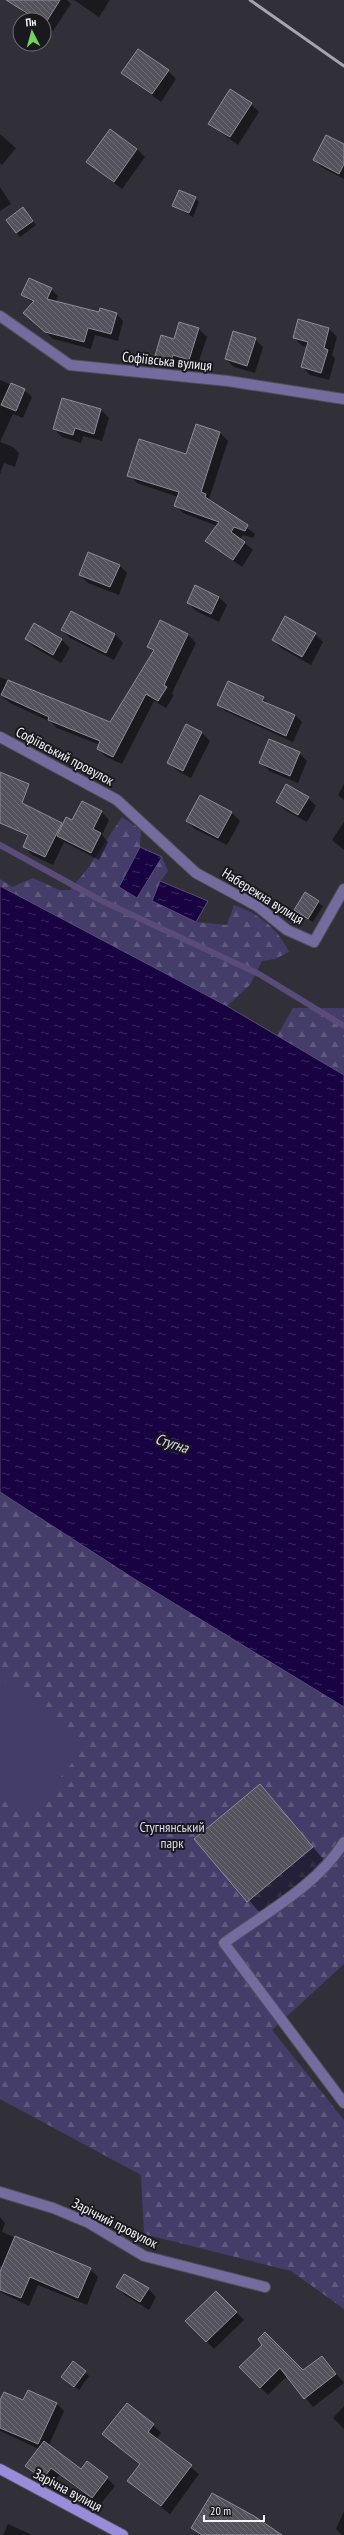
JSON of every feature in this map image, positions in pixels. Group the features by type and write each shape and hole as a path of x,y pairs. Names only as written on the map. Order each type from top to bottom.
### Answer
{"street":[{"name":"Софіївська вулиця","path":"0,316 70,365 228,381 344,399"},
{"name":"Софіївський провулок","path":"0,737 117,800"},
{"name":"Набережна вулиця","path":"117,800 196,873 257,906 288,930 314,942 344,889"},
{"path":"344,1842 332,1861 286,1898 224,1943 344,2103"},
{"name":"Зарічний провулок","path":"0,2192 54,2208 89,2223 144,2256 265,2287"},
{"name":"Зарічна вулиця","path":"0,2469 123,2535"}],"green space":[{"path":"122,817 141,830 140,847 119,887 137,898 162,857 168,871 160,882 196,922 227,925 234,905 259,917 279,936 289,952 275,959 262,961 250,985 227,1006 104,968 0,908 0,879 12,887 33,878 59,890 70,890 88,868"},
{"path":"293,1008 344,1008 344,1075 277,1036"},
{"name":"Стугнянський парк","path":"0,1492 136,1580 344,1707 344,1964 272,2030 344,2120 344,2309 291,2271 144,2234 141,2175 0,2099"},
{"path":"0,1678 86,1745 28,1819 0,1798"}],"water":[{"path":"140,847 162,857 137,898 119,887"},
{"path":"160,881 208,901 196,922 152,901"},
{"name":"Стугна","path":"0,886 227,1006 344,1075 344,1707 136,1580 0,1492"}],"building":[{"path":"6,0 60,0 52,13 25,12"},
{"path":"138,49 169,70 152,94 121,73"},
{"path":"230,89 252,103 230,137 208,124"},
{"path":"110,129 137,149 114,182 86,162"},
{"path":"326,135 344,144 344,164 339,174 313,160"},
{"path":"179,190 196,197 189,213 172,206"},
{"path":"23,207 33,221 16,233 6,220"},
{"path":"29,278 52,288 47,299 99,312 100,308 117,313 111,334 88,328 84,342 45,332 23,313 34,301 21,295"},
{"path":"298,319 329,328 324,348 328,350 321,373 301,367 308,342 293,338"},
{"path":"179,322 199,328 189,360 173,355 171,361 155,356 161,335 174,339"},
{"path":"233,331 256,338 247,366 225,359"},
{"path":"11,383 25,389 16,411 1,405"},
{"path":"62,398 101,409 94,434 75,428 73,435 53,429"},
{"path":"196,424 220,432 201,492 206,494 205,497 248,525 245,531 234,527 231,532 245,542 233,560 205,541 219,522 174,506 179,492 127,476 139,439 186,454"},
{"path":"88,552 120,565 110,587 79,575"},
{"path":"195,585 219,597 211,614 187,603"},
{"path":"71,611 115,634 106,653 61,630"},
{"path":"285,616 316,633 302,657 272,640"},
{"path":"160,620 188,634 164,685 167,687 158,701 146,694 113,757 97,749 100,741 48,720 49,717 1,695 8,680 110,722 154,650 147,647"},
{"path":"34,623 62,639 53,655 25,639"},
{"path":"228,681 264,697 262,701 295,715 286,736 217,705"},
{"path":"186,724 202,732 183,771 167,763"},
{"path":"269,739 300,752 290,776 259,763"},
{"path":"0,772 29,784 22,803 62,823 45,857 23,847 28,835 0,823"},
{"path":"286,784 309,797 298,815 276,802"},
{"path":"200,795 232,812 218,838 186,821"},
{"path":"82,801 102,811 93,829 101,833 91,853 57,836 66,817 72,820"},
{"path":"305,892 319,901 308,919 294,910"},
{"path":"260,1784 313,1847 247,1902 194,1839"},
{"path":"15,2236 91,2268 78,2298 30,2277 21,2298 0,2290 0,2272"},
{"path":"124,2274 149,2288 140,2302 116,2287"},
{"path":"216,2291 237,2312 206,2342 185,2321"},
{"path":"265,2332 303,2370 322,2356 336,2374 304,2399 280,2368 260,2388 239,2367 262,2345 258,2339"},
{"path":"73,2361 86,2371 74,2387 61,2377"},
{"path":"28,2390 57,2403 38,2444 0,2428 0,2400 4,2392 23,2400"},
{"path":"127,2403 154,2424 148,2432 192,2465 161,2506 127,2481 140,2464 102,2434"},
{"path":"44,2441 81,2469 87,2461 108,2477 92,2498 51,2468 43,2479 25,2466"},
{"path":"212,2493 254,2516 282,2535 202,2535 191,2528"}],"waterway":[{"path":"0,845 100,900 259,974 344,1026"}],"railway":[{"path":"250,0 344,66"}]}
